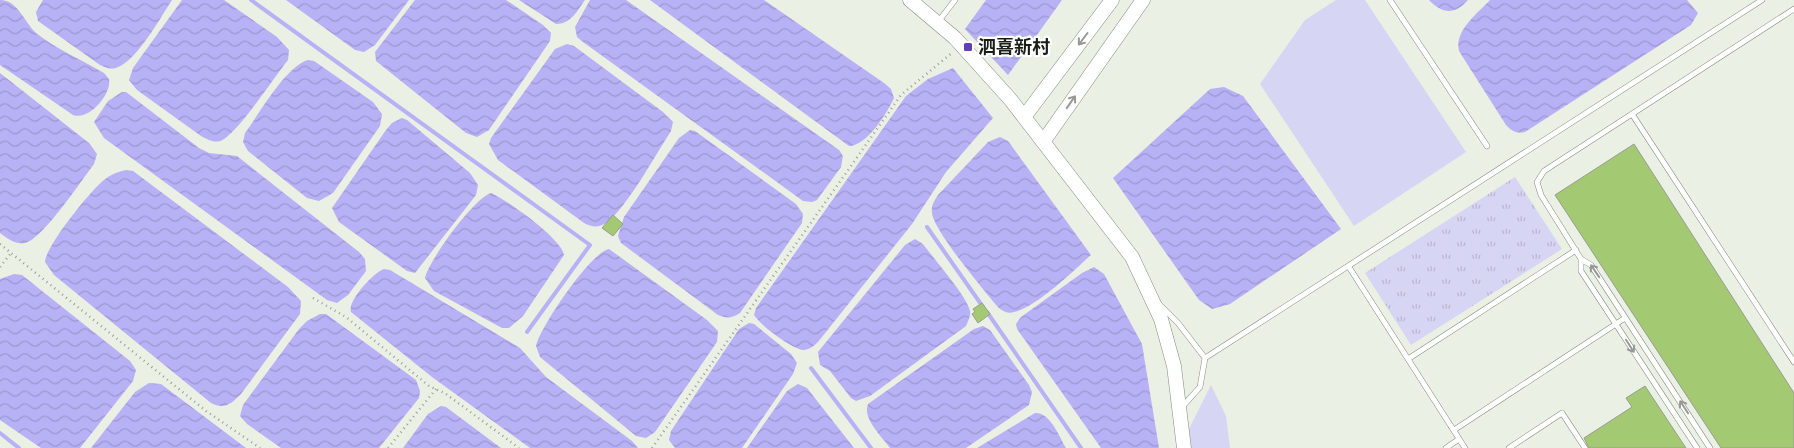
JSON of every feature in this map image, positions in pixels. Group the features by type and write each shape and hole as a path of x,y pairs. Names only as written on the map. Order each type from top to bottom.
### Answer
{"street":[{"path":"910,0 938,22 961,45 1024,117 1132,257 1162,319 1174,366 1184,448"},
{"path":"1024,117 1112,0"},
{"path":"1043,142 1143,0"}],"lane":[{"path":"938,22 955,0"},
{"path":"1390,0 1487,146"},
{"path":"1205,358 1762,0"},
{"path":"1697,448 1581,271 1581,259 1538,189 1540,176 1544,171 1794,8"},
{"path":"1632,114 1794,362"},
{"path":"1408,359 1576,250"},
{"path":"1581,259 1591,265 1710,448"},
{"path":"1349,267 1465,448"},
{"path":"1149,294 1178,323 1205,358 1200,387 1180,409"},
{"path":"1454,430 1625,318"},
{"path":"1509,448 1562,413 1585,448"},
{"path":"1446,448 1459,439"}],"path":[{"path":"652,448 902,95 961,45"},
{"path":"0,244 206,411 260,448"},
{"path":"0,266 11,253"},
{"path":"313,298 346,317 436,389 446,394 519,448"},
{"path":"388,448 436,389"}],"green space":[{"path":"1336,0 1365,0 1466,152 1354,226 1260,84 1305,20"},
{"path":"1515,177 1562,249 1411,345 1365,273"},
{"path":"1211,385 1226,416 1230,448 1191,448 1189,429"}],"water":[{"path":"0,0 12,4 36,33 44,39 104,73 109,79 109,85 107,92 98,105 86,114 73,115 0,65"},
{"path":"43,0 172,0 133,56 126,63 116,68 107,68 38,21 36,12"},
{"path":"182,0 224,0 277,37 289,50 288,60 255,105 236,128 220,141 212,141 201,136 137,90 129,80 133,68"},
{"path":"286,0 409,0 375,45 364,52 355,50"},
{"path":"415,0 506,0 543,25 551,33 550,41 489,130 477,137 466,133 376,61 375,52"},
{"path":"519,0 585,0 570,19 556,24"},
{"path":"590,0 626,0 839,150 843,156 841,167 817,200 812,202 803,201 577,37 575,27"},
{"path":"650,0 764,0 884,83 891,89 894,98 876,128 863,141 849,146"},
{"path":"986,0 1062,0 1008,75 965,29"},
{"path":"1429,0 1468,0 1458,8 1448,11 1439,8"},
{"path":"1490,0 1687,0 1698,13 1691,25 1525,132 1519,133 1506,125 1459,51 1458,44 1463,30"},
{"path":"567,44 574,46 663,112 673,122 671,131 631,194 614,216 603,225 598,226 584,223 498,160 489,144 491,138 555,49"},
{"path":"308,60 314,61 373,102 382,114 380,126 333,193 319,201 307,198 248,151 243,142 245,133 282,81 299,64"},
{"path":"953,68 993,118 946,172 912,224 818,342 804,350 785,342 757,319 754,315 756,308 906,96 928,79"},
{"path":"0,73 89,143 97,154 94,164 61,209 41,232 25,243 15,242 0,233"},
{"path":"1224,87 1243,96 1341,229 1230,304 1212,309 1199,300 1113,178 1210,89"},
{"path":"122,92 126,92 199,148 209,153 237,156 359,252 365,259 366,271 348,295 337,303 327,300 104,138 94,122 108,101"},
{"path":"402,118 407,120 470,173 478,185 476,195 415,273 407,271 339,222 332,208 386,130 392,123"},
{"path":"690,130 695,131 796,204 803,214 802,223 740,313 732,317 718,315 621,243 618,236 624,217 679,138"},
{"path":"1000,137 1008,141 1091,255 1044,296 1023,309 1011,313 1005,312 997,306 971,274 941,233 932,213 933,204 938,195 988,142"},
{"path":"126,170 133,171 288,287 301,301 300,314 241,394 227,405 220,406 211,403 54,275 45,262 52,244 89,195 107,178 115,173"},
{"path":"491,193 521,211 544,230 561,248 564,255 523,316 509,328 502,328 434,291 425,278 428,269 453,231 483,197"},
{"path":"915,239 923,244 963,296 970,311 969,318 966,326 870,396 856,401 851,398 830,371 820,365 818,352 905,245"},
{"path":"609,249 707,320 718,331 717,342 655,432 646,438 636,436 540,357 536,346 556,308 579,276 601,253"},
{"path":"1094,267 1104,274 1142,344 1159,448 1101,448 1017,329 1016,324 1021,317 1082,273"},
{"path":"384,269 390,270 520,348 546,377 632,441 638,448 530,448 432,377 351,312 353,301 357,294 374,275"},
{"path":"14,274 22,275 130,361 136,370 133,381 80,448 41,448 0,420 0,279"},
{"path":"320,314 326,314 416,380 420,391 419,398 379,448 281,448 247,424 240,416 243,405 299,329 307,321"},
{"path":"749,323 754,324 791,354 797,363 793,374 742,448 675,448 669,440 671,431 739,329"},
{"path":"983,326 990,330 1029,385 1032,392 1029,405 966,448 890,448 870,421 867,409 868,404 974,329"},
{"path":"149,383 161,384 246,448 91,448 135,392"},
{"path":"798,384 807,388 854,448 747,448 787,391"},
{"path":"441,406 446,407 501,448 403,448 428,414"},
{"path":"1035,413 1045,416 1050,420 1066,448 977,448"}],"building":[{"path":"1634,144 1794,393 1794,448 1721,448 1555,195"},
{"path":"613,215 623,224 613,236 602,228"},
{"path":"982,303 990,314 978,323 972,314 975,312 973,309"},
{"path":"1645,386 1686,448 1589,448 1584,438 1632,407 1626,398"}],"waterway":[{"path":"251,0 590,245 527,332"},
{"path":"927,227 983,307"},
{"path":"987,312 1081,448"},
{"path":"811,368 871,448"},
{"path":"0,433 19,448"}],"place":[{"name":"泗喜新村","path":"968,47"}]}
